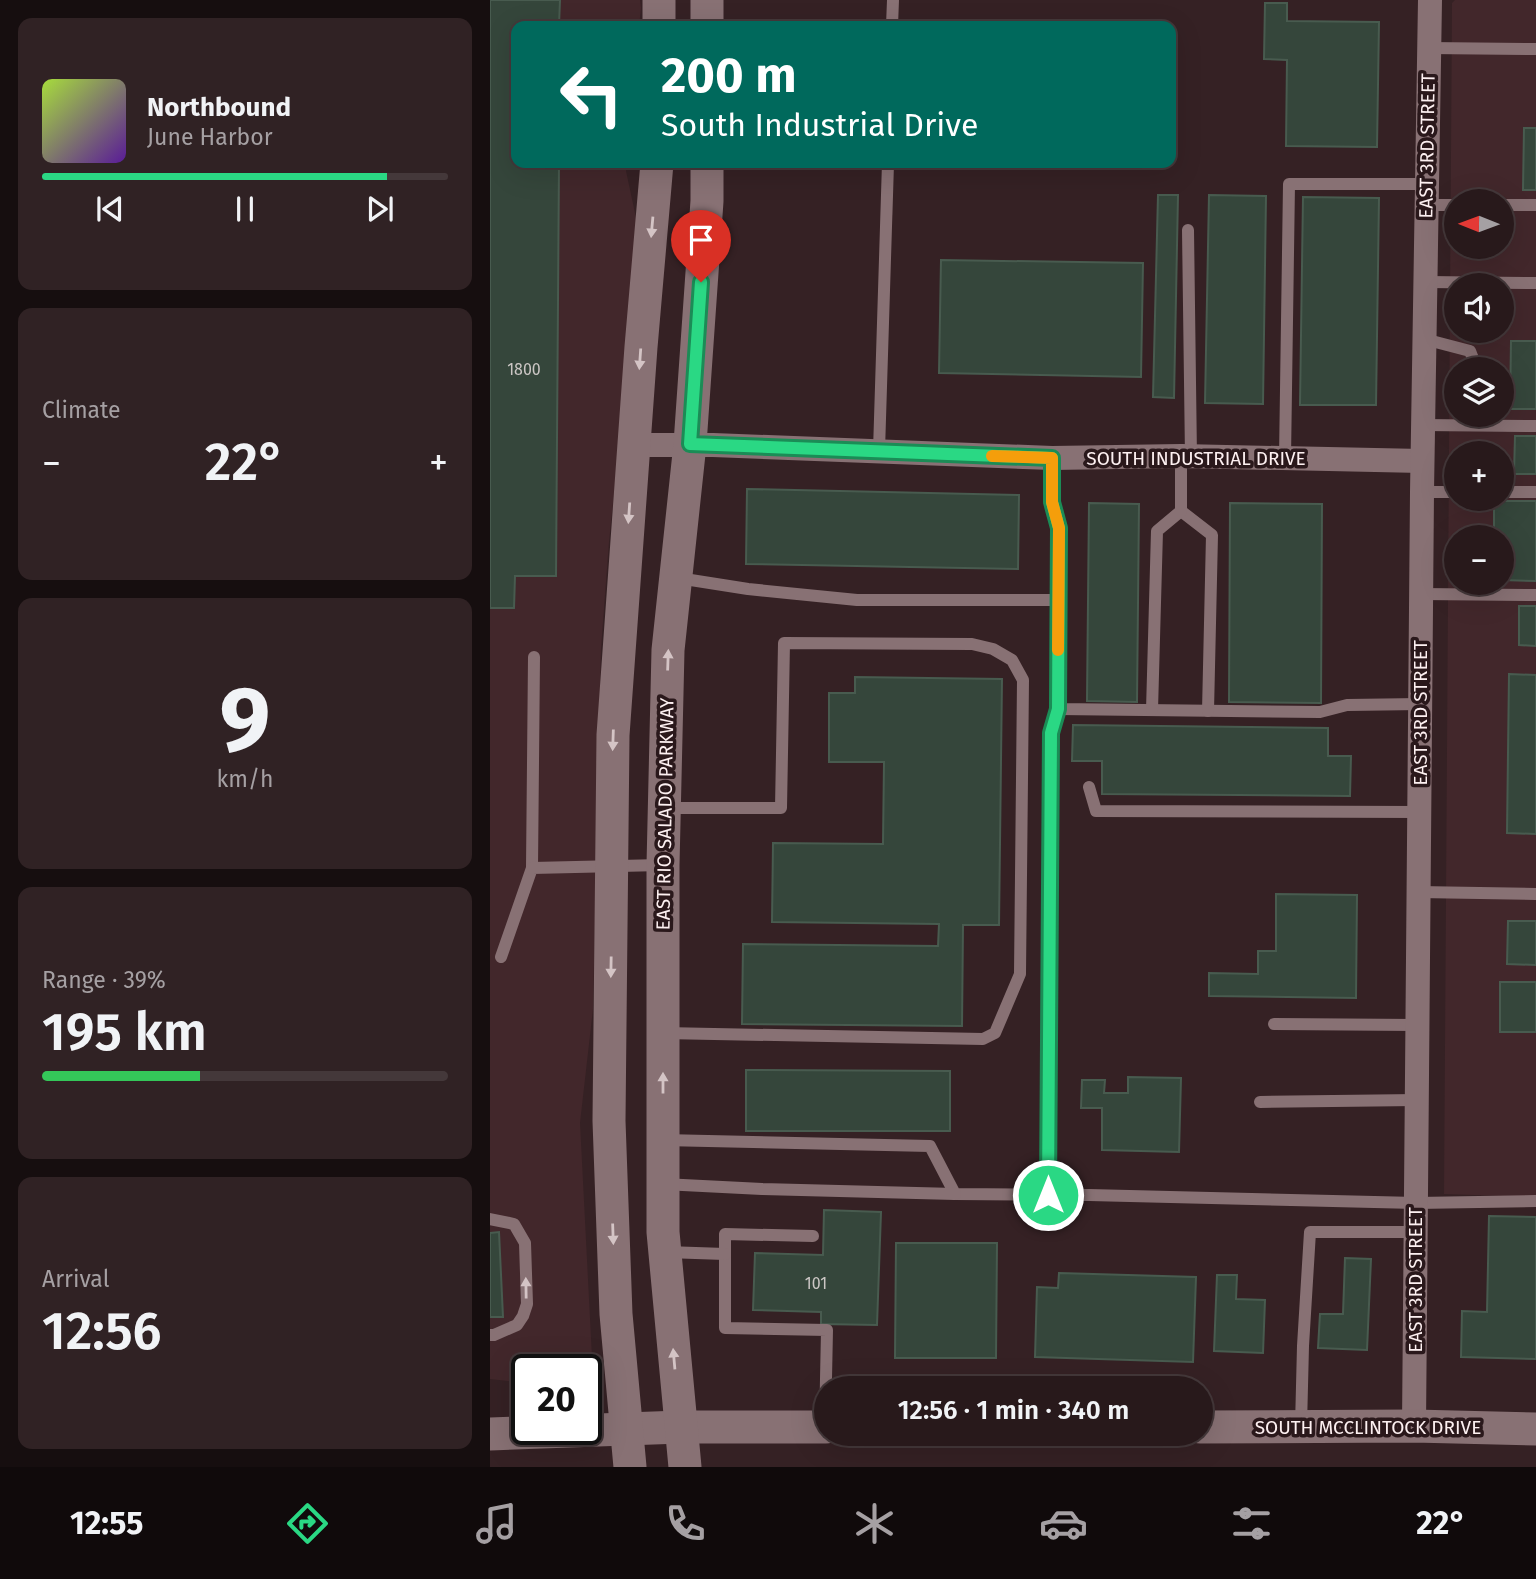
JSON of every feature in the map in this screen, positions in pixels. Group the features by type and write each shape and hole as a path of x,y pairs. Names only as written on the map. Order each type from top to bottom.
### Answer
{"main road":[{"path":"659,0 659,21"},
{"path":"707,0 707,21"},
{"path":"630,1467 616,1314 609,1121 613,735 657,168"},
{"name":"EAST RIO SALADO PARKWAY","path":"685,1467 663,1232 663,865 668,650 690,444 707,168"},
{"name":"SOUTH MCCLINTOCK DRIVE","path":"1213,1427 1414,1426 1536,1429"},
{"path":"490,1433 681,1427 814,1427"}],"street":[{"name":"EAST 3RD STREET","path":"1414,1426 1422,425 1430,0"},
{"name":"SOUTH INDUSTRIAL DRIVE","path":"634,444 1052,458 1186,456 1422,461"}],"lane":[{"path":"892,21 893,0"},
{"path":"1429,48 1536,49"},
{"path":"879,451 888,168"},
{"path":"1285,458 1289,184 1426,194 1444,201"},
{"path":"1514,205 1536,205"},
{"path":"1152,710 1157,531 1181,511 1186,456 1188,230"},
{"path":"1425,282 1536,283"},
{"path":"1424,339 1470,351 1472,357"},
{"path":"1422,425 1444,423"},
{"path":"1514,424 1536,426"},
{"path":"1048,1195 1051,733 1058,709 1059,528 1052,502 1052,458"},
{"path":"1422,492 1444,492"},
{"path":"1514,492 1536,492"},
{"path":"1181,511 1212,535 1208,711"},
{"path":"675,578 748,590 857,600 1058,600"},
{"path":"1421,594 1536,595"},
{"path":"663,1033 983,1039 995,1033 1020,974 1023,680 1012,660 993,649 972,644 784,643 781,808 664,808"},
{"path":"501,957 532,868 534,657"},
{"path":"1058,709 1320,712 1348,705 1420,704"},
{"path":"1089,787 1096,811 1419,812"},
{"path":"532,868 663,865"},
{"path":"1418,892 1536,894"},
{"path":"1274,1024 1417,1025"},
{"path":"1260,1102 1417,1100"},
{"path":"663,1140 930,1146 954,1194"},
{"path":"663,1184 954,1194 1416,1203 1536,1201"},
{"path":"490,1219 514,1224 526,1243 527,1304 517,1325 490,1335"},
{"path":"1301,1427 1310,1232 1416,1232"},
{"path":"813,1236 725,1234 725,1328 827,1330 827,1376"},
{"path":"665,1252 725,1254"}],"shaded area":[{"path":"490,0 640,0 640,21 511,21 511,168 626,168 638,227 601,649 593,1009 580,1123 592,1354 511,1354 511,1381 490,1379"},
{"path":"1455,0 1536,0 1536,1197 1444,1194 1448,595 1514,595 1514,525 1448,525 1449,511 1514,511 1514,441 1449,441 1449,427 1514,427 1514,357 1450,357 1450,343 1514,343 1514,273 1450,273 1450,259 1514,259 1514,189 1451,189 1452,3"}],"building":[{"path":"490,0 560,0 559,21 511,21 511,168 559,168 556,576 515,576 514,608 490,608"},
{"path":"1265,3 1287,3 1287,21 1379,22 1377,147 1286,146 1287,60 1264,59"},
{"path":"1524,128 1536,128 1536,190 1523,190"},
{"path":"1158,195 1178,195 1174,398 1153,397"},
{"path":"1209,195 1266,196 1263,404 1205,403"},
{"path":"1303,197 1379,198 1376,405 1300,405"},
{"path":"941,260 1143,263 1141,377 939,373"},
{"path":"1514,341 1536,341 1536,409 1514,409 1514,357 1511,357 1511,343"},
{"path":"1515,436 1536,436 1536,474 1514,474"},
{"path":"747,489 1019,495 1018,569 746,564"},
{"path":"1514,501 1536,501 1536,581 1514,580 1514,525 1494,525 1494,511 1514,511"},
{"path":"1089,503 1139,504 1137,702 1087,701"},
{"path":"1230,503 1322,504 1321,703 1229,702"},
{"path":"1519,606 1536,606 1536,646 1519,645"},
{"path":"1509,674 1536,675 1536,834 1507,833"},
{"path":"855,677 1002,679 999,925 963,925 962,1026 742,1024 743,944 938,946 939,924 772,922 773,843 883,844 884,762 829,762 829,693 855,693"},
{"path":"1073,725 1328,728 1328,756 1351,756 1350,796 1102,794 1102,761 1072,761"},
{"path":"1276,894 1357,895 1356,998 1209,996 1209,973 1258,974 1258,951 1276,951"},
{"path":"1508,921 1536,921 1536,965 1507,964"},
{"path":"1500,982 1536,982 1536,1032 1500,1032"},
{"path":"746,1070 950,1071 950,1131 746,1131"},
{"path":"1128,1077 1181,1078 1179,1152 1102,1150 1102,1108 1081,1108 1082,1080 1105,1080 1104,1093 1128,1093"},
{"path":"824,1210 881,1212 877,1325 821,1324 821,1312 753,1310 755,1253 823,1255"},
{"path":"1489,1216 1536,1217 1536,1359 1461,1357 1462,1311 1487,1312"},
{"path":"499,1232 503,1317 490,1317 490,1233"},
{"path":"896,1243 997,1243 996,1358 895,1358"},
{"path":"1345,1258 1371,1259 1367,1350 1318,1348 1320,1314 1343,1314"},
{"path":"1059,1273 1196,1277 1193,1362 1035,1357 1037,1287 1058,1288"},
{"path":"1217,1275 1237,1275 1236,1299 1265,1300 1263,1353 1214,1351"}],"slow traffic":[{"path":"992,456 1052,458 1052,502 1059,528 1058,650"}],"route":[{"path":"701,282 690,444 1052,458 1052,502 1059,528 1058,709 1051,733 1048,1195"}]}
